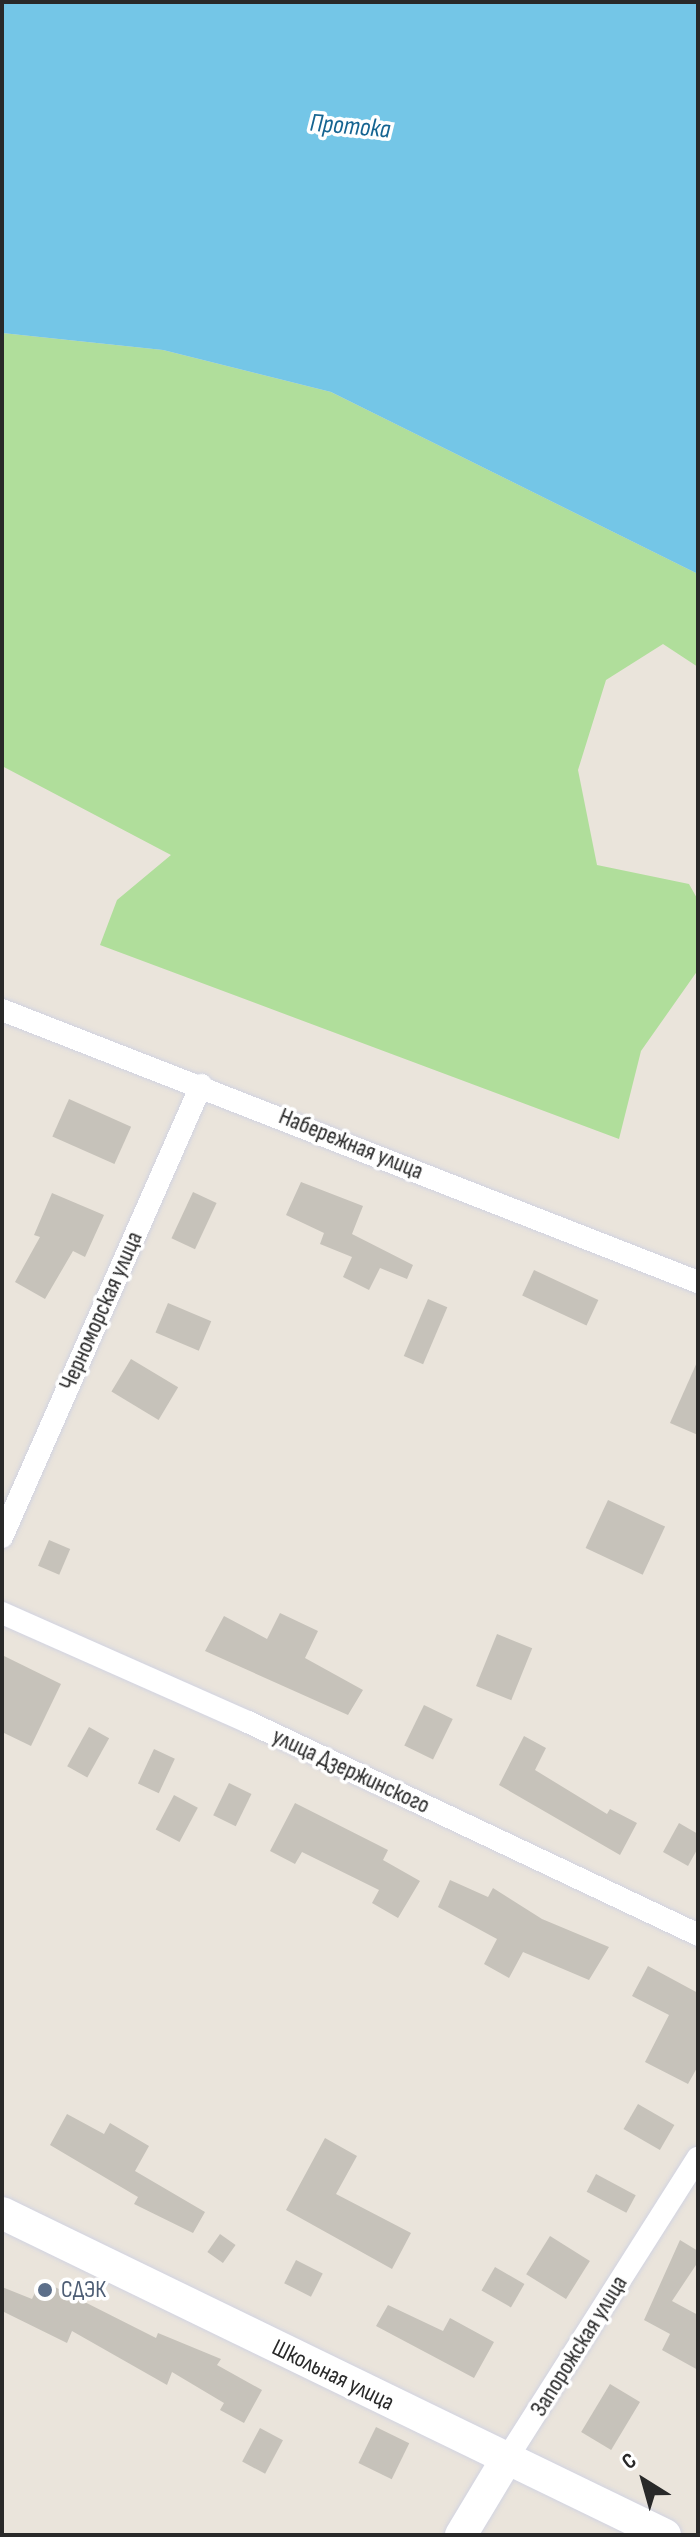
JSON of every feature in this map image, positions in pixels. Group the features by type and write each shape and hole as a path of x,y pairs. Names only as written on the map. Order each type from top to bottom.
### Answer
{"street":[{"name":"Набережная улица","path":"2,1010 201,1085 698,1282"},
{"name":"Черноморская улица","path":"2,1537 201,1085"},
{"name":"улица Дзержинского","path":"2,1613 248,1722 698,1935"},
{"name":"Запорожская улица","path":"461,2535 698,2158"},
{"name":"Школьная улица","path":"2,2213 665,2535"}],"green space":[{"path":"2,333 163,350 331,392 698,574 698,667 663,644 606,680 578,770 597,865 689,884 698,900 698,970 641,1051 619,1139 100,945 117,900 171,855 2,766"}],"water":[{"name":"Протока","path":"2,2 698,2 698,574 331,392 163,350 2,333"}],"building":[{"path":"69,1099 131,1127 114,1164 52,1136"},
{"path":"301,1182 363,1206 352,1234 413,1265 407,1279 380,1268 369,1290 343,1277 352,1257 320,1244 324,1233 286,1215"},
{"path":"193,1192 217,1203 195,1249 171,1238"},
{"path":"52,1193 104,1215 85,1257 73,1251 45,1299 15,1282 40,1237 34,1235"},
{"path":"534,1270 598,1300 587,1325 522,1295"},
{"path":"428,1299 447,1307 423,1364 404,1356"},
{"path":"168,1303 211,1321 199,1351 155,1332"},
{"path":"131,1359 178,1387 159,1420 111,1392"},
{"path":"698,1360 698,1435 670,1423"},
{"path":"608,1500 665,1527 643,1575 586,1548"},
{"path":"49,1540 70,1549 59,1575 38,1566"},
{"path":"280,1613 318,1631 305,1658 363,1690 348,1715 205,1651 224,1616 267,1639"},
{"path":"497,1634 532,1648 511,1700 476,1686"},
{"path":"2,1655 61,1684 31,1746 2,1732"},
{"path":"424,1705 453,1719 433,1759 404,1745"},
{"path":"89,1727 109,1738 87,1778 67,1766"},
{"path":"524,1736 546,1748 535,1770 607,1814 610,1809 637,1823 620,1855 499,1785"},
{"path":"154,1749 175,1759 159,1793 138,1783"},
{"path":"229,1783 251,1794 236,1826 213,1815"},
{"path":"174,1795 198,1808 180,1842 156,1829"},
{"path":"295,1803 388,1850 383,1860 420,1881 398,1918 372,1903 379,1890 302,1852 295,1864 270,1851"},
{"path":"679,1823 698,1834 698,1848 688,1866 663,1852"},
{"path":"450,1880 488,1897 493,1888 542,1919 609,1947 589,1980 523,1952 509,1978 484,1964 497,1939 438,1907"},
{"path":"648,1966 698,1993 698,2066 688,2084 645,2062 669,2015 632,1996"},
{"path":"638,2104 674,2125 660,2150 623,2129"},
{"path":"67,2114 104,2134 110,2123 149,2146 135,2171 205,2212 193,2233 134,2204 138,2197 50,2145"},
{"path":"325,2138 357,2156 336,2194 411,2233 392,2269 286,2210"},
{"path":"596,2174 636,2195 626,2213 587,2192"},
{"path":"220,2234 236,2245 223,2263 207,2252"},
{"path":"550,2236 590,2261 566,2299 526,2274"},
{"path":"680,2240 698,2251 698,2262 672,2301 698,2315 698,2370 662,2350 670,2334 644,2320"},
{"path":"296,2260 323,2274 311,2297 284,2283"},
{"path":"495,2267 524,2284 511,2307 482,2290"},
{"path":"41,2280 156,2338 158,2333 221,2359 217,2365 262,2390 244,2423 220,2410 224,2403 172,2372 167,2385 72,2331 67,2343 2,2311 2,2287 32,2299"},
{"path":"388,2305 443,2331 450,2318 494,2342 474,2378 376,2326"},
{"path":"610,2384 640,2402 611,2450 581,2432"},
{"path":"376,2427 409,2443 392,2479 358,2463"},
{"path":"260,2428 283,2440 265,2474 242,2462"}],"place":[{"name":"СДЭК","path":"45,2290"}]}
